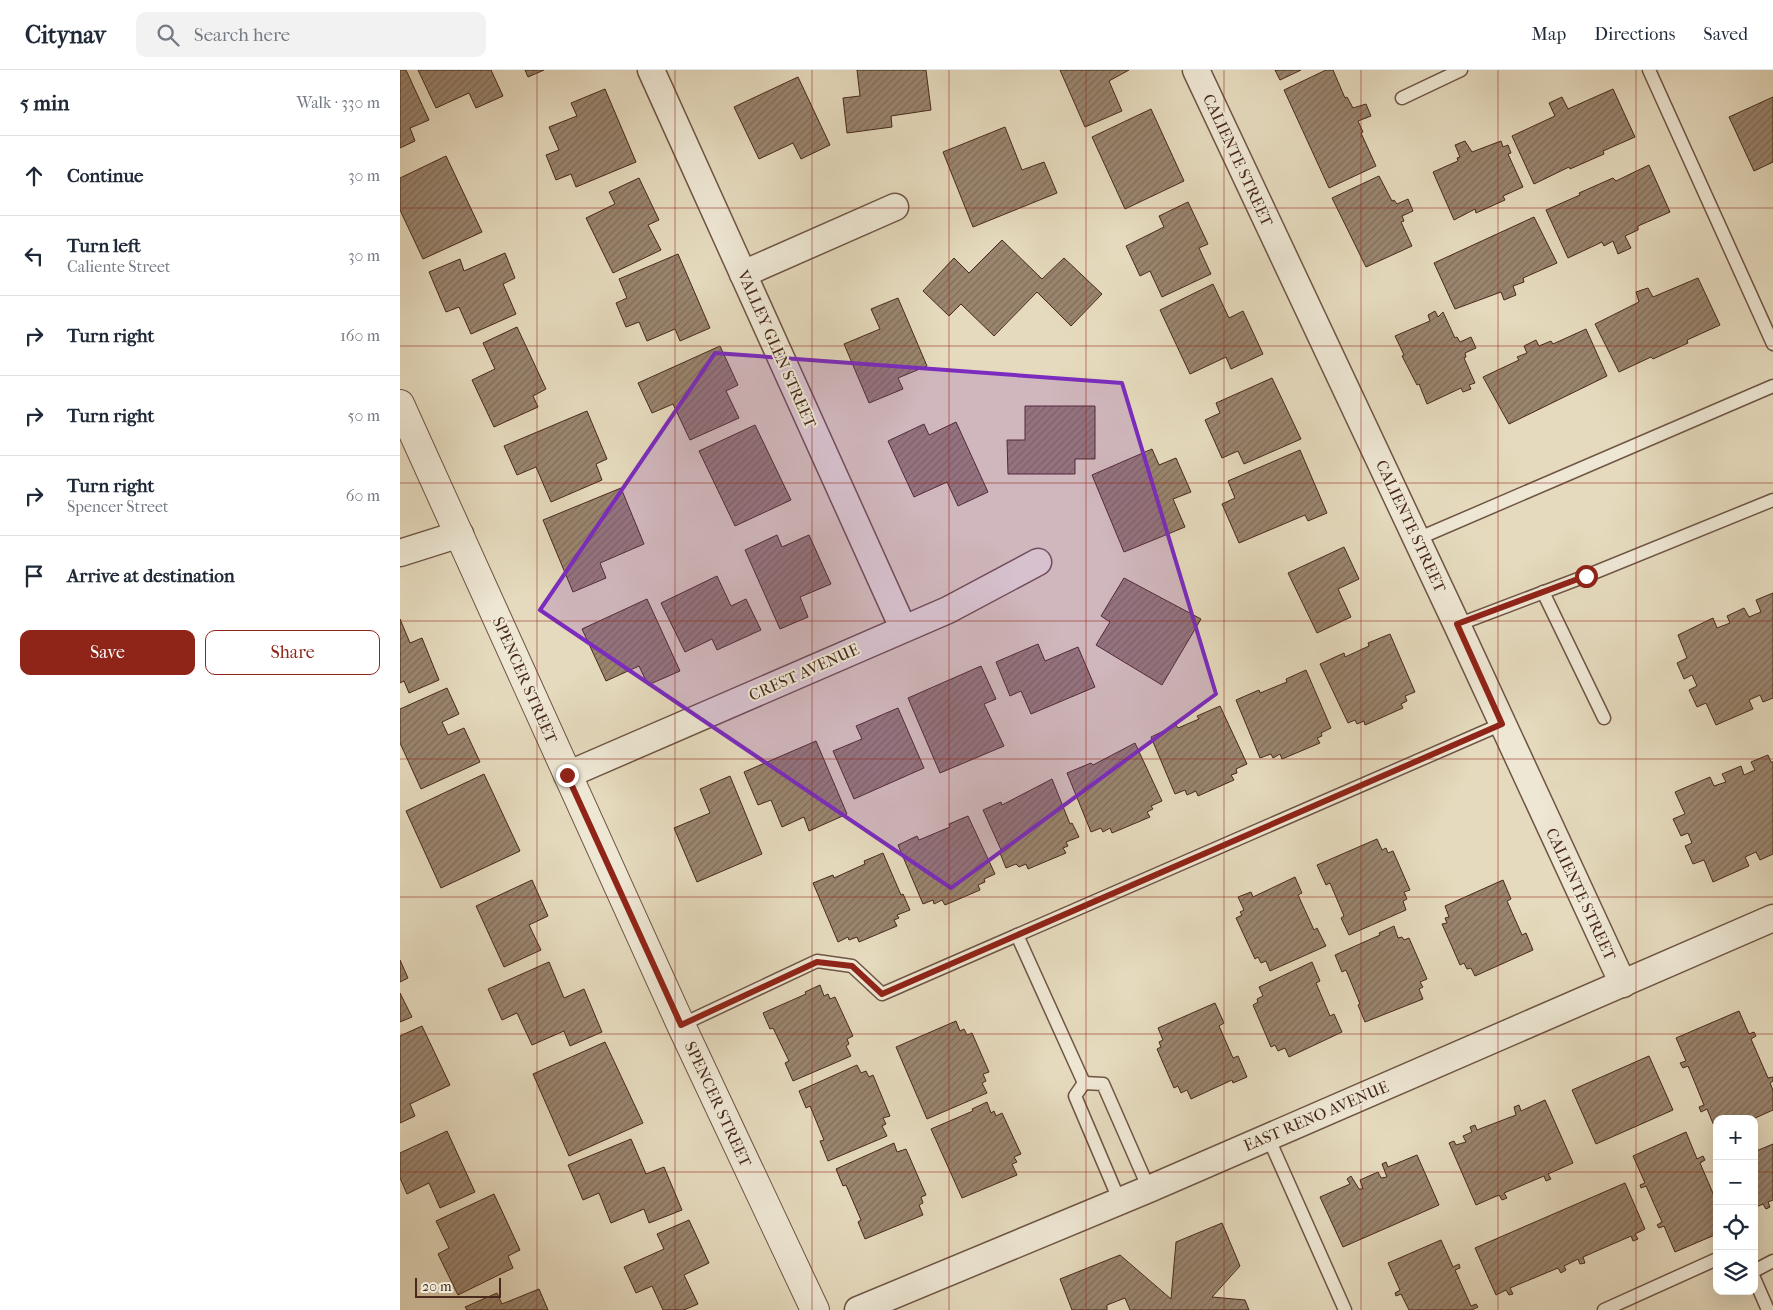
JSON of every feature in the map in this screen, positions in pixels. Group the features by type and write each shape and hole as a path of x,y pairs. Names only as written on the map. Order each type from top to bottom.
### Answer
{"street":[{"name":"VALLEY GLEN STREET","path":"651,70 903,628"},
{"name":"CALIENTE STREET","path":"1196,70 1457,624 1623,984"},
{"path":"744,274 895,207"},
{"name":"SPENCER STREET","path":"400,404 681,1025 815,1310"},
{"path":"400,553 460,534"},
{"name":"CREST AVENUE","path":"567,775 948,610 1038,562"},
{"name":"EAST RENO AVENUE","path":"858,1310 1120,1202 1773,918"}],"lane":[{"path":"1402,98 1461,70"},
{"path":"1649,70 1773,344"},
{"path":"1417,539 1773,386"},
{"path":"1457,624 1773,500"},
{"path":"1542,592 1604,718"},
{"path":"681,1025 817,962 852,966 882,994 1502,724"},
{"path":"1017,935 1084,1083"},
{"path":"1084,1083 1103,1084 1149,1189"},
{"path":"1084,1083 1075,1096 1120,1202"},
{"path":"1268,1137 1345,1310"},
{"path":"1758,1269 1773,1261"},
{"path":"1604,1310 1713,1262"},
{"path":"1758,1287 1768,1310"}],"highlighted area":[{"path":"715,353 1122,383 1216,694 951,888 540,610"}],"building":[{"path":"400,70 406,70 429,120 410,128 415,141 400,148"},
{"path":"418,70 491,70 503,96 476,108 469,93 436,108"},
{"path":"525,70 544,70 528,77"},
{"path":"857,70 926,70 931,110 891,116 892,127 847,133 843,98 860,96"},
{"path":"1060,70 1129,70 1109,81 1122,111 1085,127"},
{"path":"1275,70 1301,70 1280,80"},
{"path":"1326,70 1333,70 1345,98 1347,97 1353,108 1366,104 1371,116 1358,121 1363,132 1361,133 1376,166 1329,188 1284,90"},
{"path":"798,77 830,145 801,159 793,143 759,159 734,107"},
{"path":"605,89 636,162 576,187 571,174 556,180 546,155 559,150 549,127 577,116 571,103"},
{"path":"1613,89 1635,137 1603,151 1604,154 1570,169 1569,167 1534,184 1512,136 1555,116 1549,103 1562,97 1568,109"},
{"path":"1773,97 1773,162 1754,171 1729,117"},
{"path":"1151,109 1184,181 1125,209 1092,137"},
{"path":"1005,127 1022,170 1044,162 1057,193 973,227 943,152"},
{"path":"1465,141 1472,152 1501,141 1503,147 1508,145 1511,153 1508,154 1523,187 1503,196 1505,200 1476,213 1475,209 1454,220 1433,172 1458,161 1457,158 1460,157 1455,145"},
{"path":"446,156 482,232 423,259 400,210 400,178"},
{"path":"1649,165 1670,212 1638,226 1638,230 1625,236 1631,248 1618,254 1613,241 1604,246 1602,242 1568,258 1546,210 1613,178 1616,181"},
{"path":"1379,176 1392,201 1394,200 1397,204 1408,199 1413,211 1402,216 1404,221 1401,222 1412,246 1366,267 1332,198"},
{"path":"639,178 659,220 648,225 661,250 613,273 586,218 615,204 609,192"},
{"path":"1188,202 1208,244 1199,248 1211,274 1162,297 1150,271 1140,276 1126,246 1164,227 1159,216"},
{"path":"1534,217 1557,263 1523,278 1524,282 1513,286 1516,295 1504,300 1501,292 1455,309 1434,263"},
{"path":"1002,240 1042,279 1064,258 1102,294 1071,326 1037,292 994,336 961,304 949,316 923,291 954,258 969,273"},
{"path":"505,253 515,278 503,284 516,314 471,334 459,307 446,312 429,272 460,259 464,271"},
{"path":"678,254 710,328 680,341 675,329 647,341 639,322 626,327 616,303 627,298 619,279"},
{"path":"1698,278 1720,325 1687,340 1688,343 1619,372 1595,324 1639,302 1636,292 1648,288 1653,297"},
{"path":"1213,284 1229,318 1243,311 1263,354 1231,369 1226,357 1190,374 1160,310"},
{"path":"898,298 927,366 898,378 903,389 869,403 844,344 880,329 871,309"},
{"path":"1435,311 1438,317 1443,312 1455,338 1457,337 1460,342 1471,337 1476,348 1465,353 1466,357 1464,358 1475,383 1469,385 1471,389 1463,392 1461,388 1427,404 1419,384 1417,385 1402,356 1404,355 1395,336 1430,321 1428,315"},
{"path":"517,327 546,389 533,396 538,407 494,427 472,380 495,369 483,343"},
{"path":"1586,329 1607,376 1509,424 1483,377 1519,360 1517,357 1527,353 1524,346 1536,340 1539,346 1551,341 1553,344"},
{"path":"720,346 738,385 726,391 739,418 690,440 673,404 652,413 638,383"},
{"path":"1272,378 1301,439 1244,464 1238,451 1222,458 1205,420 1220,413 1216,403"},
{"path":"1025,406 1095,406 1095,459 1075,459 1075,474 1008,474 1007,440 1025,440"},
{"path":"587,411 607,459 596,464 602,480 551,502 536,467 517,475 504,446"},
{"path":"956,422 988,492 958,506 947,482 914,497 888,441 924,424 929,435"},
{"path":"755,425 791,500 735,526 699,451"},
{"path":"1152,449 1159,465 1176,458 1191,492 1173,499 1185,527 1124,552 1092,475"},
{"path":"1300,450 1327,513 1308,521 1305,515 1239,543 1222,504 1235,498 1228,481"},
{"path":"621,488 644,544 600,563 606,578 573,592 543,520"},
{"path":"777,535 782,547 809,535 831,584 800,597 808,617 780,629 745,550"},
{"path":"1344,547 1359,579 1338,589 1351,617 1317,633 1288,573"},
{"path":"717,576 731,606 746,599 761,630 717,650 712,639 685,652 661,603"},
{"path":"1124,578 1201,619 1162,685 1096,645 1110,622 1101,616"},
{"path":"1773,593 1773,698 1763,702 1760,695 1749,700 1753,709 1716,725 1706,703 1697,707 1689,690 1697,686 1692,675 1684,679 1677,663 1687,658 1678,635 1713,618 1717,628 1730,623 1727,616 1744,608 1749,617 1761,612 1756,600"},
{"path":"647,599 680,671 648,685 639,666 606,681 582,629"},
{"path":"400,619 410,643 422,638 439,680 409,693 404,681 400,683"},
{"path":"1390,634 1415,692 1405,696 1407,701 1401,704 1403,708 1365,725 1364,721 1357,724 1355,720 1348,723 1320,664 1344,653 1345,657 1369,646 1368,643"},
{"path":"1038,644 1045,661 1078,647 1095,687 1031,714 1021,691 1010,696 996,662"},
{"path":"981,666 996,699 984,704 1004,746 940,773 908,698"},
{"path":"1306,670 1331,728 1321,733 1322,736 1317,738 1320,743 1282,759 1280,754 1273,758 1271,754 1260,758 1236,700 1259,690 1260,693 1287,682 1286,679"},
{"path":"447,688 459,714 442,722 448,735 464,728 480,762 421,789 400,743 400,709"},
{"path":"1220,706 1247,764 1236,769 1237,773 1231,775 1234,780 1198,796 1196,791 1187,795 1185,790 1175,794 1151,737 1176,725 1178,728 1199,719 1197,716"},
{"path":"898,708 924,768 854,799 833,751 862,739 856,726"},
{"path":"816,741 847,814 809,831 804,817 782,827 771,800 758,805 744,772"},
{"path":"1135,743 1162,801 1151,806 1153,809 1147,812 1150,817 1112,833 1110,828 1103,832 1101,828 1091,832 1067,773 1091,763 1093,765"},
{"path":"1768,755 1771,762 1773,762 1773,854 1760,860 1756,852 1745,857 1749,866 1713,882 1704,860 1693,864 1685,846 1692,843 1688,833 1681,836 1673,819 1685,814 1675,792 1710,777 1714,786 1726,782 1722,774 1741,766 1744,775 1755,770 1751,762"},
{"path":"484,774 520,851 441,888 406,811"},
{"path":"730,776 762,854 697,882 674,828 710,813 700,789"},
{"path":"1052,779 1070,824 1072,823 1079,837 1066,842 1068,846 1063,848 1066,853 1028,869 1026,864 1019,867 1016,864 1006,868 1000,853 1002,852 983,810 1001,802 1002,805"},
{"path":"968,816 995,874 984,879 985,882 978,885 980,890 945,905 942,900 934,904 933,900 923,904 898,845 917,836 919,840 950,827 949,824"},
{"path":"1377,839 1382,850 1386,848 1388,853 1393,851 1410,890 1404,892 1407,899 1403,901 1406,910 1349,935 1341,918 1344,916 1330,883 1326,885 1317,865"},
{"path":"883,853 901,895 903,894 910,910 897,915 899,918 894,920 897,926 859,942 857,937 849,940 848,937 838,942 813,883 833,875 834,878 865,864 864,861"},
{"path":"1295,877 1302,893 1298,895 1314,930 1317,928 1326,946 1270,971 1266,961 1261,963 1258,957 1255,959 1236,918 1242,915 1240,912 1244,910 1238,897 1251,892 1253,897"},
{"path":"532,880 548,916 529,925 541,950 504,967 476,906"},
{"path":"1503,880 1511,899 1507,901 1522,935 1526,933 1533,950 1475,976 1471,968 1467,969 1464,963 1460,965 1442,924 1447,923 1445,918 1449,917 1445,906"},
{"path":"1394,926 1398,938 1402,937 1404,940 1409,938 1427,979 1420,982 1423,987 1419,989 1423,999 1365,1022 1346,970 1342,972 1335,955 1380,935 1379,933"},
{"path":"400,960 408,978 400,982"},
{"path":"549,962 564,998 584,989 602,1032 570,1046 564,1031 532,1045 517,1013 502,1020 488,989"},
{"path":"1312,962 1320,981 1316,983 1330,1016 1334,1014 1342,1032 1289,1057 1285,1048 1278,1051 1275,1045 1271,1047 1253,1005 1258,1002 1257,999 1263,996 1259,987"},
{"path":"820,985 824,996 828,994 830,999 835,997 853,1036 847,1039 849,1044 846,1046 851,1056 793,1081 785,1063 789,1061 773,1028 770,1029 763,1013 806,994 805,992"},
{"path":"400,993 412,1017 400,1022"},
{"path":"1215,1003 1224,1023 1219,1026 1233,1058 1238,1056 1247,1077 1233,1083 1232,1080 1191,1099 1187,1090 1181,1093 1178,1086 1174,1088 1157,1049 1161,1047 1159,1042 1163,1040 1158,1028"},
{"path":"1739,1011 1749,1034 1754,1032 1756,1036 1751,1039 1768,1078 1773,1077 1773,1081 1770,1083 1773,1090 1773,1110 1758,1117 1758,1115 1713,1115 1713,1123 1707,1109 1701,1112 1699,1107 1704,1105 1688,1066 1683,1068 1680,1063 1686,1061 1676,1038"},
{"path":"956,1021 960,1031 964,1029 967,1035 972,1033 989,1072 983,1074 986,1081 982,1083 987,1093 927,1119 896,1047"},
{"path":"422,1026 450,1085 410,1104 415,1116 400,1123 400,1036"},
{"path":"605,1042 643,1123 569,1156 533,1074"},
{"path":"1649,1056 1673,1110 1596,1144 1572,1090"},
{"path":"857,1065 861,1073 866,1071 869,1077 873,1075 890,1116 883,1118 886,1124 882,1126 887,1136 828,1161 820,1141 824,1140 810,1106 806,1108 799,1091"},
{"path":"1545,1100 1573,1163 1548,1174 1551,1179 1546,1181 1544,1176 1504,1193 1507,1198 1502,1200 1499,1195 1476,1205 1449,1143 1454,1141 1456,1145 1466,1142 1463,1136 1472,1132 1470,1127 1475,1125 1477,1130 1516,1115 1514,1107 1519,1105 1521,1111"},
{"path":"987,1102 991,1113 994,1111 996,1116 1002,1113 1021,1154 1014,1157 1017,1162 1012,1164 1017,1175 962,1198 931,1129 973,1111 972,1109"},
{"path":"447,1131 475,1192 440,1208 429,1183 407,1194 400,1178 400,1153"},
{"path":"1686,1132 1697,1159 1703,1156 1705,1160 1700,1163 1713,1193 1713,1236 1675,1252 1664,1226 1659,1228 1657,1225 1662,1222 1646,1186 1641,1188 1640,1185 1645,1183 1633,1156"},
{"path":"631,1139 646,1174 664,1167 682,1210 649,1223 644,1209 611,1223 599,1193 583,1200 568,1165"},
{"path":"894,1143 897,1152 906,1149 926,1195 921,1197 923,1203 919,1205 923,1215 865,1239 858,1222 861,1220 846,1185 843,1186 836,1169"},
{"path":"1773,1144 1773,1200 1768,1202 1770,1207 1766,1209 1763,1204 1758,1206 1758,1150"},
{"path":"1417,1155 1439,1205 1343,1247 1320,1197 1350,1184 1347,1179 1351,1176 1359,1189 1363,1189 1360,1180 1378,1172 1381,1178 1387,1177 1382,1164 1386,1162 1388,1167"},
{"path":"1625,1183 1645,1229 1635,1234 1638,1239 1633,1241 1631,1236 1583,1257 1585,1263 1580,1264 1578,1259 1564,1266 1566,1270 1561,1273 1558,1268 1510,1288 1513,1294 1509,1295 1506,1290 1496,1295 1475,1248"},
{"path":"494,1194 520,1250 508,1256 513,1268 458,1295 438,1254 449,1248 436,1221"},
{"path":"689,1220 709,1263 684,1275 698,1304 684,1310 663,1310 652,1286 636,1293 624,1267 664,1249 657,1234"},
{"path":"1222,1223 1240,1266 1212,1297 1245,1300 1249,1310 1130,1310 1125,1298 1107,1305 1107,1310 1072,1310 1060,1279 1120,1255 1171,1299 1176,1242"},
{"path":"1441,1240 1453,1267 1459,1264 1460,1268 1455,1270 1471,1306 1476,1304 1478,1307 1472,1310 1409,1310 1401,1294 1396,1296 1395,1293 1400,1290 1388,1263"},
{"path":"539,1289 548,1310 467,1310 465,1307 497,1293 502,1304"}],"route":[{"path":"567,775 681,1025 817,962 852,966 882,994 1502,724 1457,624 1586,576"}]}
